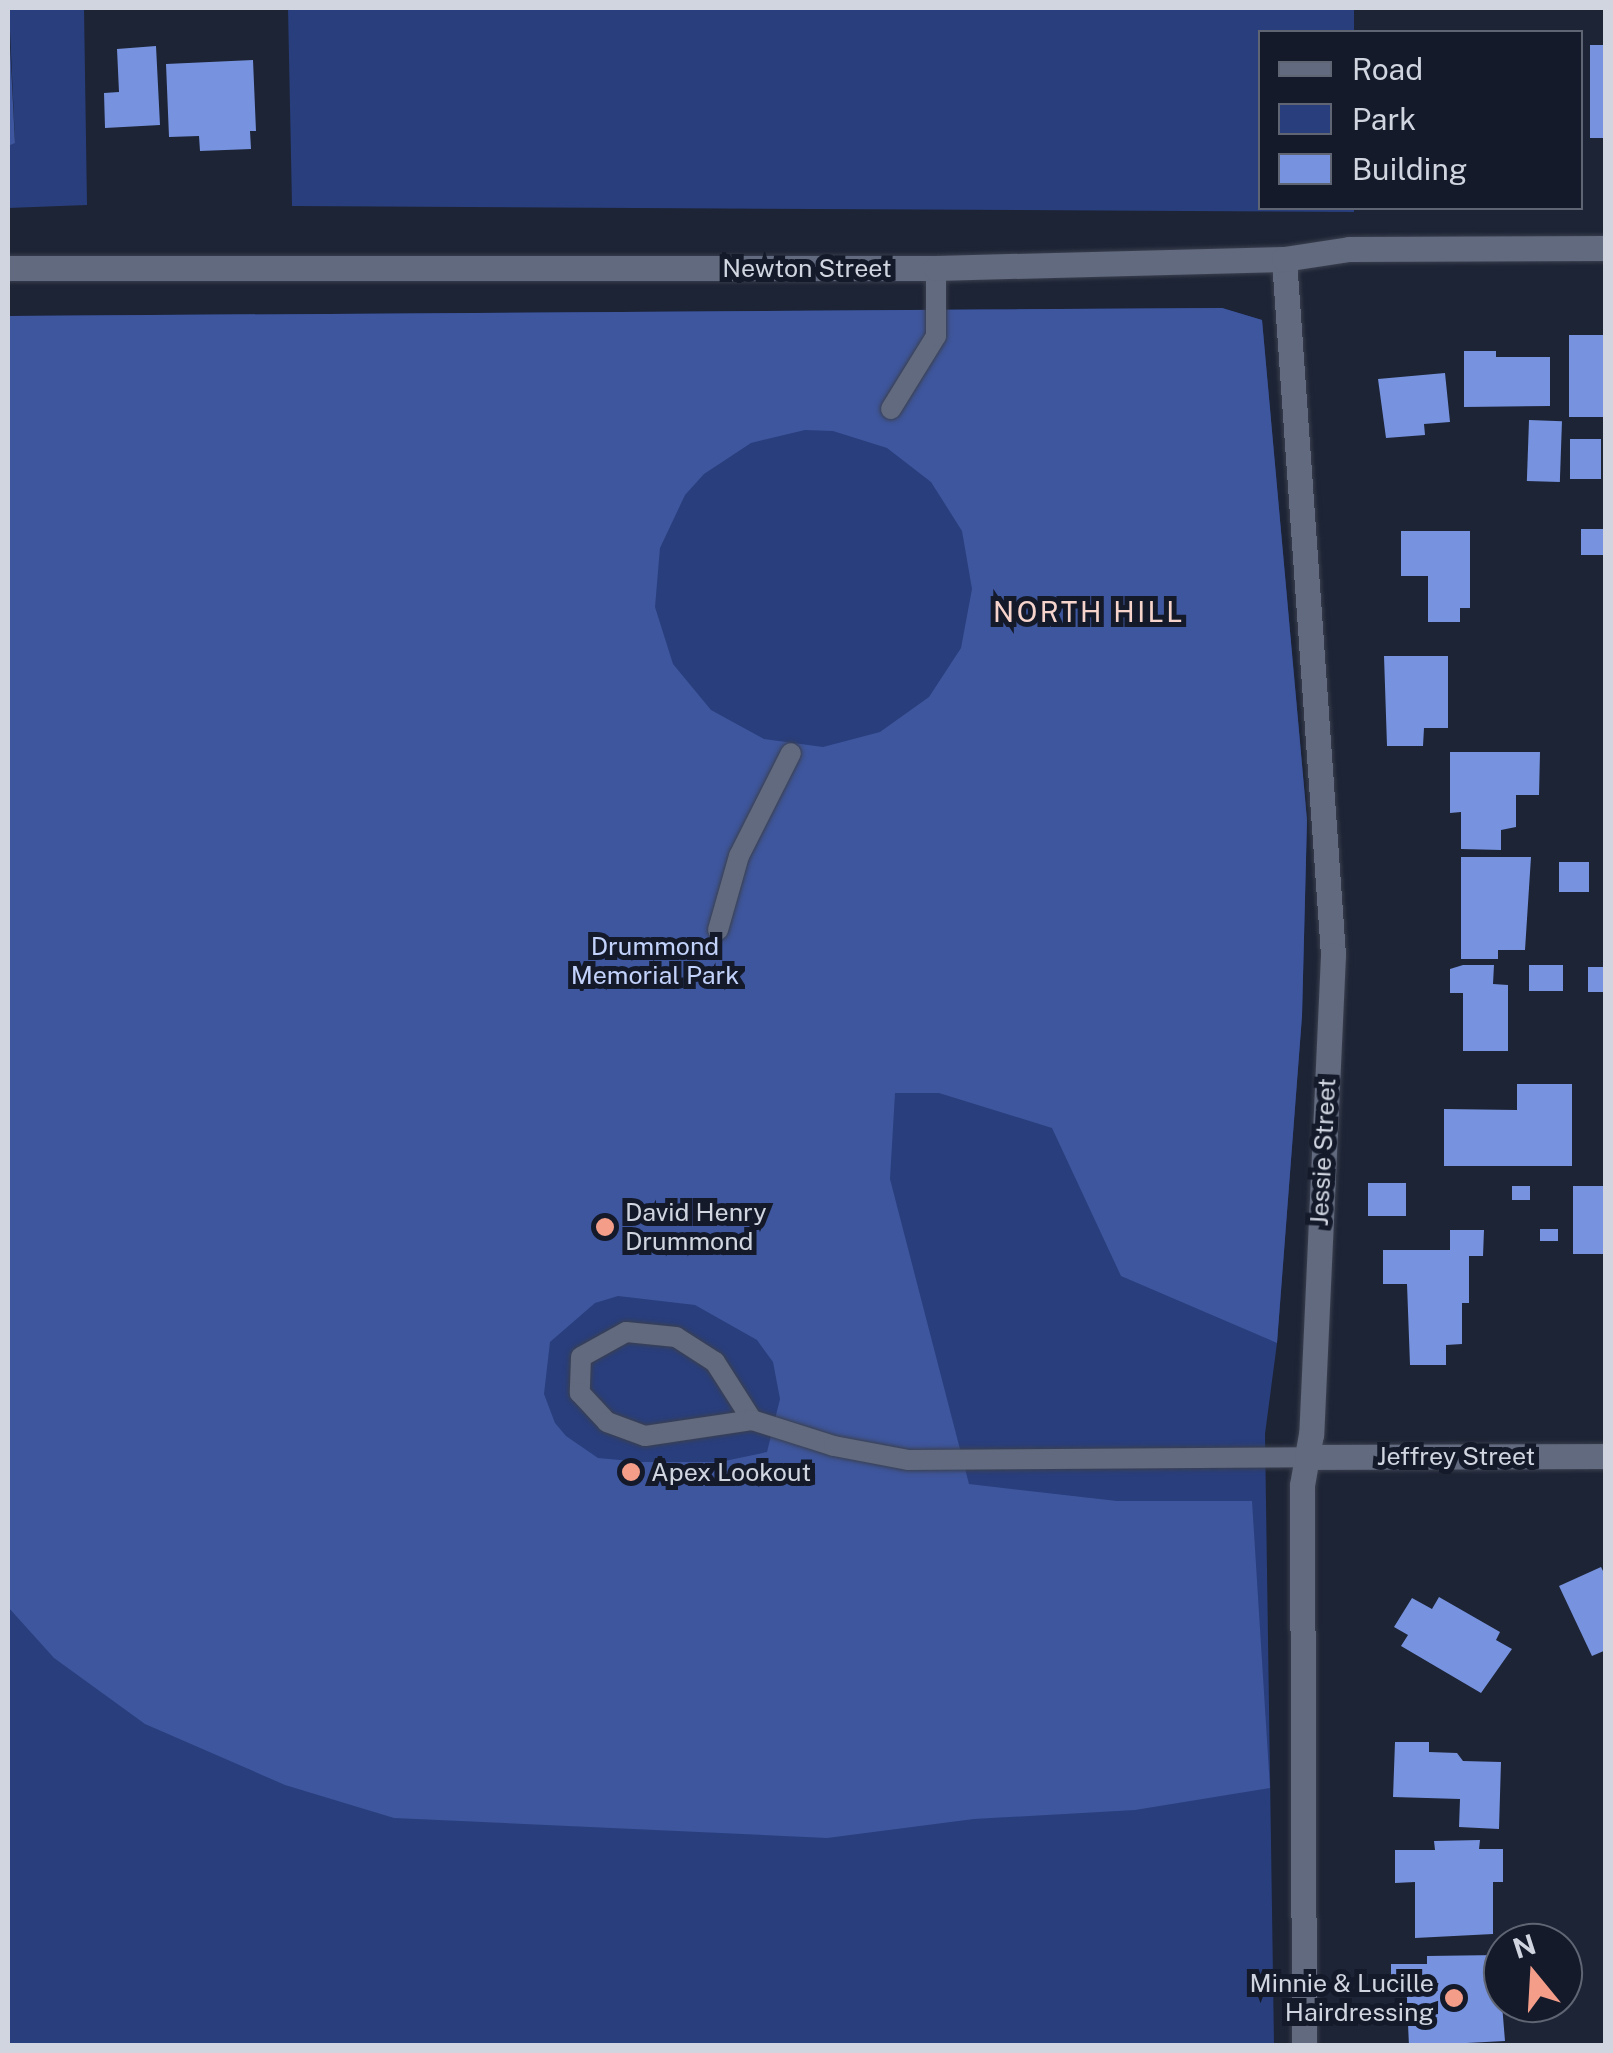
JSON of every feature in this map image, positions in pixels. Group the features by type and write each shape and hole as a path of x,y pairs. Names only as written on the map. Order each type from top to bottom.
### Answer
{"street":[{"name":"Newton Street","path":"8,268 936,268 1284,259 1350,249 1606,248"},
{"name":"Jessie Street","path":"1284,259 1332,955 1307,1457 1302,1485 1304,2046"},
{"name":"Jeffrey Street","path":"1307,1457 1606,1456"}],"lane":[{"path":"891,410 936,336 936,268"},
{"path":"718,930 739,856 791,753"},
{"path":"752,1420 715,1362 676,1337 626,1332 580,1357 580,1393 607,1422 645,1436 752,1420 834,1446 908,1460 1307,1457"}],"green space":[{"path":"8,8 15,143 8,146"},
{"path":"9,8 84,8 87,205 8,208 8,146 15,142"},
{"path":"288,8 1354,8 1354,30 1258,30 1258,210 1354,212 292,206"},
{"name":"Drummond Memorial Park","path":"1222,308 1262,320 1307,820 1302,1016 1277,1343 1265,1434 1274,2045 8,2045 8,316"},
{"name":"Drummond Memorial Park","path":"1222,308 1262,320 1307,820 1302,1016 1277,1343 1121,1276 1052,1128 939,1093 895,1093 890,1179 969,1484 1117,1501 1252,1501 1270,1788 1135,1810 974,1819 827,1838 394,1818 285,1785 145,1724 54,1658 8,1607 8,316","holes":["805,430 833,431 887,448 931,482 962,531 972,589 961,648 929,697 880,732 823,747 764,739 711,710 673,664 655,607 660,548 685,495 704,474 751,443","618,1296 695,1305 757,1340 773,1362 780,1399 767,1452 720,1462 642,1462 598,1458 566,1436 555,1423 544,1394 550,1342 595,1303"]}],"building":[{"path":"1590,45 1606,45 1606,138 1590,138"},
{"path":"156,46 160,125 105,128 104,93 119,92 117,49"},
{"path":"253,60 256,131 250,131 251,149 200,151 199,136 169,137 166,64"},
{"path":"1569,335 1606,335 1606,417 1569,417"},
{"path":"1464,351 1496,351 1496,357 1550,357 1550,406 1464,407"},
{"path":"1445,373 1450,422 1424,424 1425,435 1386,438 1378,379"},
{"path":"1529,420 1562,421 1560,482 1527,481"},
{"path":"1570,439 1601,439 1601,479 1570,479"},
{"path":"1581,529 1606,529 1606,555 1581,555"},
{"path":"1401,531 1470,531 1470,608 1460,608 1460,622 1428,622 1428,576 1401,576"},
{"path":"1384,656 1448,656 1448,728 1424,728 1423,746 1387,746"},
{"path":"1450,752 1540,752 1539,795 1516,795 1516,827 1501,830 1501,850 1461,849 1461,812 1450,813"},
{"path":"1461,857 1531,857 1525,950 1498,950 1498,959 1461,959"},
{"path":"1559,862 1589,862 1589,892 1559,892"},
{"path":"1494,965 1493,984 1508,985 1508,1051 1463,1051 1463,993 1450,993 1450,969"},
{"path":"1529,965 1563,965 1563,991 1529,991"},
{"path":"1588,967 1606,967 1606,992 1588,992"},
{"path":"1517,1084 1572,1084 1572,1166 1444,1166 1444,1109 1517,1110"},
{"path":"1368,1183 1406,1183 1406,1216 1368,1216"},
{"path":"1512,1186 1530,1186 1530,1200 1512,1200"},
{"path":"1573,1186 1603,1186 1603,1254 1573,1254"},
{"path":"1540,1229 1558,1229 1558,1241 1540,1241"},
{"path":"1450,1230 1484,1230 1483,1256 1469,1256 1469,1303 1462,1303 1462,1344 1446,1345 1446,1365 1410,1365 1407,1284 1383,1284 1383,1250 1450,1250"},
{"path":"1601,1567 1606,1577 1606,1650 1592,1656 1559,1586"},
{"path":"1439,1597 1500,1632 1496,1640 1512,1649 1481,1693 1401,1646 1408,1635 1394,1627 1412,1598 1432,1609"},
{"path":"1395,1742 1429,1742 1429,1752 1457,1753 1463,1761 1501,1762 1499,1829 1459,1827 1460,1799 1393,1797"},
{"path":"1480,1840 1479,1849 1503,1849 1503,1882 1493,1882 1493,1923 1483,1923 1483,1935 1415,1938 1415,1882 1395,1883 1395,1850 1435,1850 1434,1841"},
{"name":"Minnie & Lucille Hairdressing","path":"1483,1955 1483,2023 1504,2023 1505,2041 1409,2046 1406,1980 1391,1977 1391,1964 1427,1964 1427,1956"}],"place":[{"name":"David Henry Drummond","path":"605,1227"},
{"name":"Apex Lookout","path":"631,1472"},
{"name":"Minnie & Lucille Hairdressing","path":"1454,1998"}],"district":[{"name":"NORTH HILL","path":"1089,612"}]}
